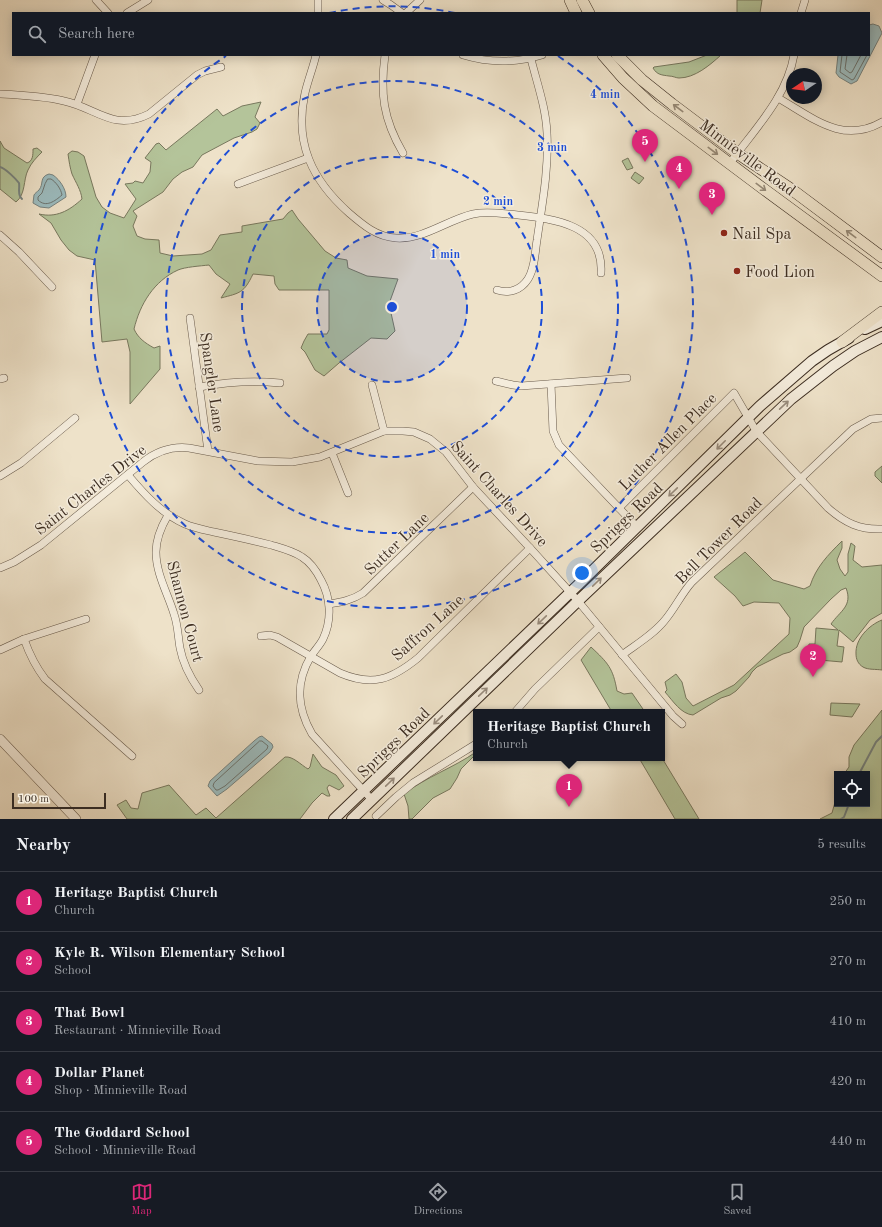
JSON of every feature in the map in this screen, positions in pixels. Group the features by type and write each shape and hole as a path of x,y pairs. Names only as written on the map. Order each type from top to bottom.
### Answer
{"main road":[{"path":"570,0 576,12"},
{"path":"582,0 588,12"},
{"name":"Minnieville Road","path":"604,56 623,78 653,106 882,276"},
{"name":"Minnieville Road","path":"618,56 633,72 652,88 737,153 791,189 882,257"},
{"path":"853,254 867,266 882,283"},
{"path":"842,342 882,312"},
{"name":"Spriggs Road","path":"334,819 570,593 774,394 804,367 828,350 882,321"},
{"name":"Spriggs Road","path":"352,819 578,601 791,399 821,374 856,351 882,338"}],"street":[{"path":"96,0 107,12"},
{"path":"129,12 148,0"},
{"path":"318,0 318,12"},
{"path":"383,0 401,12"},
{"path":"407,12 420,0"},
{"path":"801,12 805,0"},
{"path":"77,104 95,56"},
{"path":"316,56 305,93 302,111 302,135 308,158 314,172 337,202 368,228 387,237 404,238 413,237 457,219 474,214 497,213 552,220 566,224 586,234 592,240 600,253 602,262 601,273"},
{"path":"385,56 383,89 386,115 395,139 403,153"},
{"path":"467,56 500,61 531,59 539,56"},
{"path":"730,163 778,98 787,78 794,56"},
{"path":"497,290 508,292 513,291 525,283 529,278 540,218 547,167 547,133 546,121 531,59"},
{"path":"0,94 54,98 77,104 111,119 125,121 140,118 149,114 197,75 205,71 221,67"},
{"path":"778,98 823,124 838,130 860,131 882,122"},
{"path":"238,184 308,158"},
{"path":"0,235 19,252 52,287"},
{"name":"Spangler Lane","path":"190,318 208,451"},
{"path":"496,381 513,385 551,384 627,378"},
{"path":"200,387 229,382 266,381 280,383"},
{"path":"551,384 553,432 559,445 637,528"},
{"path":"372,385 384,431"},
{"name":"Luther Allen Place","path":"619,508 734,393 749,418"},
{"path":"0,476 21,463 75,418"},
{"path":"749,418 756,431 800,479 839,518 868,529 882,529"},
{"name":"Bell Tower Road","path":"622,655 660,626 681,595 692,582 853,429 871,419 882,418"},
{"name":"Saint Charles Drive","path":"0,568 14,562 41,545 148,458 162,450 179,447 208,451 241,459 275,463 292,462 332,453 384,431 414,432 430,439 446,452 473,487 578,601 673,716 682,724"},
{"path":"332,453 348,493"},
{"path":"128,475 168,515 187,525 280,548 302,557 314,569 325,588 330,604 329,620 323,639 311,656 306,667 300,688 301,707 307,725 317,740 372,800"},
{"name":"Sutter Lane","path":"330,604 353,599 363,594 473,487"},
{"name":"Shannon Court","path":"168,515 158,534 156,544 157,563 159,573 175,617 186,670 199,690"},
{"name":"Saffron Lane","path":"261,636 270,635 277,637 340,674 359,680 377,680 402,670 418,658 530,548"},
{"path":"0,650 24,639 86,619"},
{"path":"517,709 534,689 599,627"},
{"path":"24,639 32,660 45,678 132,756"},
{"path":"0,739 76,819"},
{"path":"376,816 413,783 473,746"}],"green space":[{"path":"737,0 762,0 760,12 737,12"},
{"path":"704,56 720,56 702,70 691,76 678,78 662,75 656,72 653,68 654,67 689,62"},
{"path":"261,102 255,117 260,123 257,129 234,138 202,155 193,167 182,172 173,179 163,192 133,211 137,216 133,226 137,236 145,239 159,240 160,253 173,256 202,254 211,250 220,235 242,232 242,226 283,219 292,210 325,251 336,258 347,260 348,268 367,276 398,279 390,301 395,331 387,339 371,338 324,376 315,370 305,352 301,348 308,334 327,334 329,330 329,290 279,290 275,284 274,276 253,274 244,289 233,295 221,298 230,284 216,274 209,265 181,269 169,275 155,287 144,302 140,311 134,329 140,338 154,348 160,346 160,369 130,404 130,352 127,339 102,342 95,260 77,256 69,250 51,223 39,214 57,214 72,207 82,199 70,167 68,154 72,151 78,152 84,156 96,197 102,207 110,213 124,218 136,199 125,184 133,183 135,181 143,183 150,172 151,162 145,158 156,144 159,143 166,150 217,109 223,116 242,106"},
{"path":"0,141 4,148 27,163 32,159 33,149 37,148 42,152 29,167 26,174 23,191 16,202 0,189"},
{"path":"628,158 633,168 627,170 622,161"},
{"path":"635,172 644,178 639,184 631,178"},
{"path":"882,466 882,483 875,476 875,472"},
{"path":"842,541 842,548 837,560 840,569 845,576 848,572 848,554 851,543 855,546 853,560 862,567 882,565 882,613 870,620 853,642 839,630 837,646 844,647 842,662 808,659 809,644 815,644 816,628 838,630 831,624 847,604 848,594 846,588 841,590 831,599 804,627 797,647 790,652 757,667 736,691 730,695 721,698 693,715 685,712 665,692 667,690 665,682 676,674 682,682 686,698 693,706 734,685 789,634 790,618 779,603 754,602 743,606 735,596 714,577 745,552 773,580 804,589 810,586 819,567 827,556"},
{"path":"882,620 882,670 865,668 857,660 856,648 864,633 872,625"},
{"path":"591,647 609,666 614,677 617,691 624,694 632,693 643,709 610,709 581,660"},
{"path":"831,703 860,704 852,717 830,715"},
{"path":"882,710 882,819 820,819 832,813 834,806 870,807 870,771 846,771 849,767 849,757 854,745"},
{"path":"313,754 322,767 336,775 344,786 339,790 329,785 327,788 330,796 322,793 300,819 127,819 117,805 126,800 131,808 138,809 142,793 169,785 196,815 206,808 216,818 285,757 294,759 308,769 310,767"},
{"path":"473,754 473,757 461,769 450,789 433,798 412,819 409,819 408,806 404,794 412,788"},
{"path":"641,761 664,761 699,819 675,819"}],"water":[{"path":"870,25 879,26 882,33 857,81 851,84 839,77 836,73 838,56 870,56"},
{"path":"49,174 56,177 60,182 64,188 66,197 49,208 40,207 33,203 34,195 39,190 44,177"},
{"path":"262,736 272,744 273,747 270,752 217,796 208,786 210,781 254,741"}],"waterway":[{"path":"0,167 13,176 19,183 19,194 22,199"},
{"path":"861,771 876,742 882,736"},
{"path":"841,819 844,817 848,807"}],"place":[{"name":"The Goddard School","path":"645,162"},
{"name":"Dollar Planet","path":"679,189"},
{"name":"That Bowl","path":"712,215"},
{"name":"Nail Spa","path":"724,233"},
{"name":"Food Lion","path":"737,271"},
{"name":"Kyle R. Wilson Elementary School","path":"813,677"},
{"name":"Heritage Baptist Church","path":"569,807"}]}
